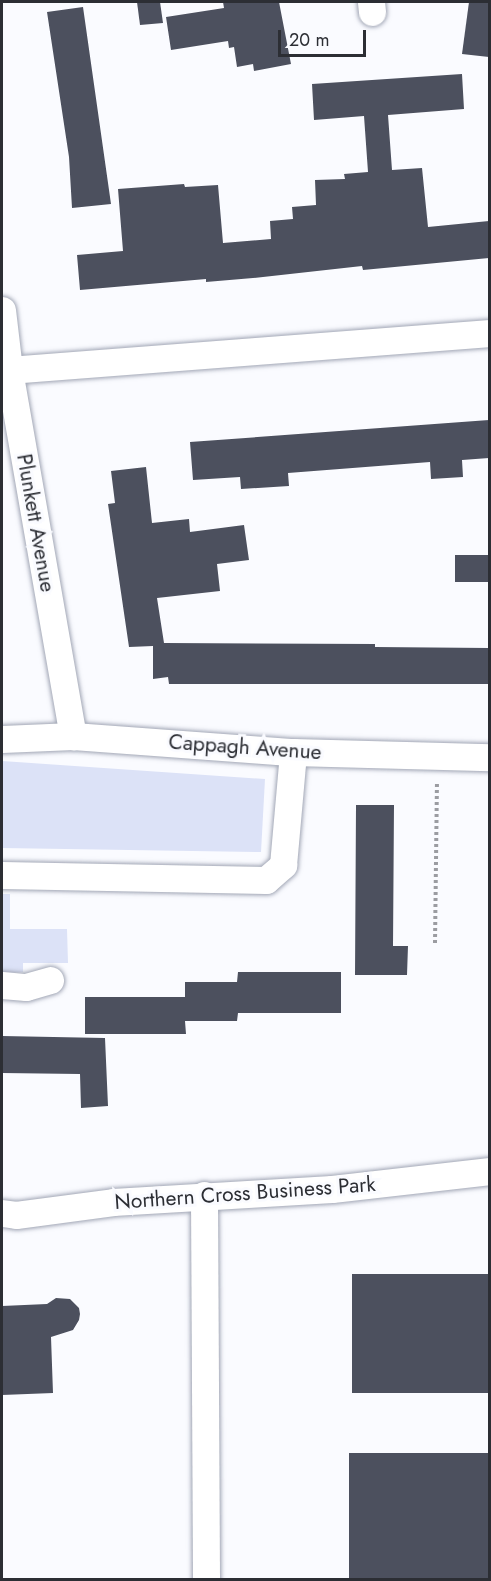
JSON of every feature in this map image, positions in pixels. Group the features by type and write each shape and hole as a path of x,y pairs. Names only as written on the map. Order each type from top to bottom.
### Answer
{"street":[{"name":"Plunkett Avenue","path":"2,310 9,370 73,736"},
{"path":"9,370 489,333"},
{"name":"Cappagh Avenue","path":"2,739 73,736 293,752 489,757"},
{"path":"2,875 266,880 283,865 293,752"},
{"path":"2,985 26,987 50,980"},
{"name":"Northern Cross Business Park","path":"2,1214 16,1215 113,1202 332,1188 489,1171"},
{"path":"204,1196 206,1580"}],"path":[{"path":"435,943 437,756"}],"shaded area":[{"path":"2,761 265,779 261,852 2,848"},
{"path":"2,894 10,894 10,929 67,929 68,963 23,963 23,972 2,973"}],"building":[{"path":"137,2 160,2 163,23 140,25"},
{"path":"223,2 279,2 291,64 254,71 253,64 237,67 234,47 229,48 228,41 171,50 166,17 224,8"},
{"path":"469,2 489,2 489,57 462,54"},
{"path":"83,7 111,204 72,208 69,157 47,12"},
{"path":"462,74 464,109 388,115 392,170 422,168 428,227 489,221 489,258 363,270 362,266 206,282 206,279 80,290 77,255 123,251 118,189 184,184 185,187 218,185 223,243 271,239 270,221 293,219 292,207 316,205 315,180 345,179 344,174 368,172 364,116 314,120 312,84"},
{"path":"489,420 489,458 462,460 463,477 431,479 430,462 288,473 289,486 241,489 240,477 193,480 190,442"},
{"path":"146,467 152,523 189,519 190,532 244,525 249,560 217,564 220,591 157,598 164,643 375,644 375,647 489,648 489,684 169,684 168,677 153,679 153,646 129,647 108,504 115,503 111,471"},
{"path":"455,555 489,555 489,582 455,582"},
{"path":"356,805 394,805 393,946 408,946 407,975 355,975"},
{"path":"238,972 341,972 341,1013 238,1013 237,1021 185,1021 186,1034 85,1034 85,997 185,997 185,982 237,982"},
{"path":"2,1036 105,1038 108,1106 81,1108 80,1074 2,1073"},
{"path":"352,1274 489,1274 489,1393 352,1393"},
{"path":"56,1298 70,1299 79,1308 80,1314 73,1330 51,1337 53,1393 2,1395 2,1306 47,1304"},
{"path":"349,1453 489,1453 489,1580 349,1580"}]}
